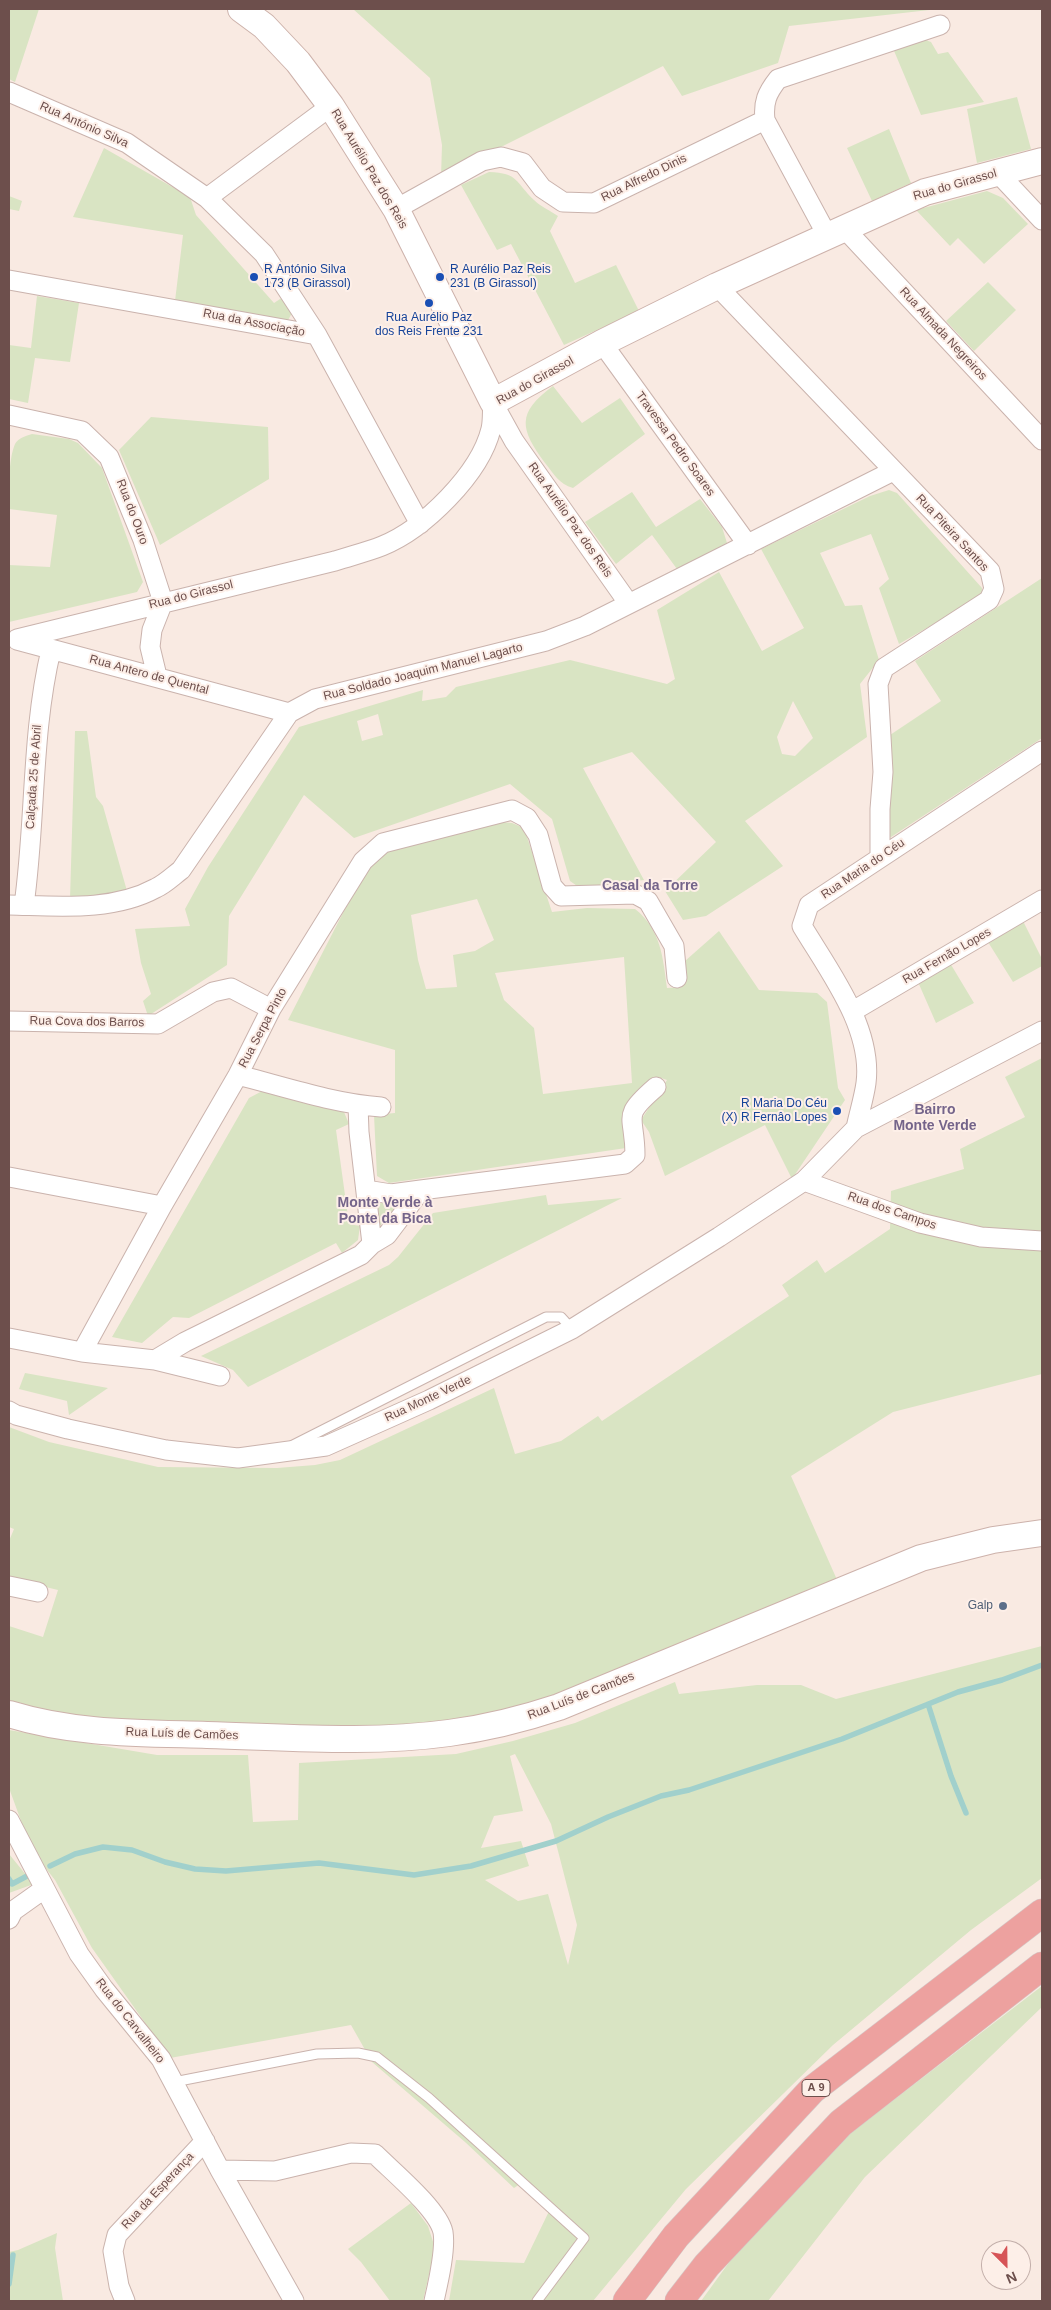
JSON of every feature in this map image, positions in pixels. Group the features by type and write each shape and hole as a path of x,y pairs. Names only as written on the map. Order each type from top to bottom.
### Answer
{"highway":[{"name":"A 9","path":"626,2301 676,2236 812,2090 1042,1913"},
{"path":"679,2301 707,2265 841,2123 1042,1966"}],"street":[{"name":"Rua Aurélio Paz dos Reis","path":"241,9 264,26 291,55 331,106 396,209 514,441 629,604"},
{"path":"765,120 763,105 768,91 778,79 940,25"},
{"name":"Rua António Silva","path":"9,92 127,143 207,198 264,254 317,335"},
{"path":"207,198 331,106"},
{"name":"Rua Alfredo Dinis","path":"396,209 482,161 501,157 523,162 542,188 563,202 594,202 765,120"},
{"name":"Rua Almada Negreiros","path":"765,120 836,232 1042,440"},
{"name":"Rua do Girassol","path":"13,638 335,561 383,545 420,524 455,491 482,452 492,428 493,402 602,343 717,286 925,192 1042,161"},
{"path":"998,173 1042,220"},
{"name":"Rua da Associação","path":"9,280 317,335 420,524"},
{"name":"Rua Piteira Santos","path":"717,286 990,571 994,589 989,600 884,668 878,684 884,772 880,809 880,858"},
{"name":"Travessa Pedro Soares","path":"602,343 748,545"},
{"name":"Rua do Ouro","path":"9,415 82,431 109,456 143,540 163,602"},
{"name":"Rua Soldado Joaquim Manuel Lagarto","path":"16,905 86,906 129,900 157,888 181,870 289,713 315,699 546,641 585,626 893,470"},
{"path":"157,676 150,647 152,630 163,602"},
{"name":"Rua Antero de Quental","path":"13,638 51,650 157,676 289,713"},
{"name":"Calçada 25 de Abril","path":"16,905 33,806 35,746 45,673 51,650"},
{"name":"Rua Maria do Céu","path":"856,1128 866,1082 866,1054 853,1011 802,926 809,905 1042,750"},
{"name":"Rua Serpa Pinto","path":"82,1352 162,1206 238,1075 271,1009 363,860 383,843 512,810 527,818 538,835 552,886 561,896 635,894 648,901 674,946 677,978"},
{"name":"Rua Fernão Lopes","path":"853,1011 1042,900"},
{"name":"Rua Cova dos Barros","path":"9,1021 158,1024 212,992 231,988 271,1009"},
{"path":"856,1128 1042,1031"},
{"path":"238,1075 358,1105 381,1107"},
{"path":"366,1190 392,1194 625,1164 635,1155 630,1120 633,1111 636,1104 656,1087"},
{"path":"358,1105 359,1132 372,1244"},
{"name":"Rua Monte Verde","path":"9,1411 16,1415 68,1429 166,1450 238,1458 326,1446 429,1400 572,1329 804,1181 856,1128"},
{"path":"9,1177 162,1206"},
{"name":"Rua dos Campos","path":"804,1181 920,1223 980,1237 1038,1238"},
{"path":"155,1360 185,1342 361,1255 372,1244 387,1235 421,1190"},
{"path":"9,1338 82,1352 155,1360 220,1376"},
{"name":"Rua Luís de Camões","path":"9,1714 38,1723 90,1731 349,1739 448,1734 507,1724 559,1707 922,1558 993,1540 1042,1533"},
{"path":"9,1586 38,1592"},
{"name":"Rua do Carvalheiro","path":"9,1820 44,1889 83,1959 104,1989 161,2060 294,2301"},
{"path":"10,1913 44,1889"},
{"name":"Rua da Esperança","path":"125,2301 119,2286 113,2251 117,2235 205,2141"},
{"path":"220,2170 275,2171 351,2153 375,2154 432,2211 443,2232 441,2266 434,2301"}],"lane":[{"path":"174,2082 317,2054 358,2053 377,2057 429,2098 584,2238 537,2301"}],"green space":[{"path":"9,9 39,9 15,82 9,79"},
{"path":"353,9 938,9 789,26 778,63 682,96 663,66 441,177 442,145 430,78"},
{"path":"923,39 931,42 938,54 948,52 984,102 921,115 892,46"},
{"path":"1017,97 1031,149 977,163 967,109"},
{"path":"889,129 911,183 872,201 847,148"},
{"path":"104,148 190,197 196,215 274,303 283,297 292,313 287,322 175,301 183,235 73,217"},
{"path":"489,172 506,174 516,180 537,202 558,216 550,231 575,283 616,265 639,311 564,345 511,244 497,250 461,185"},
{"path":"987,191 1003,198 1028,224 984,264 958,238 950,246 916,210"},
{"path":"9,196 22,201 19,211 9,209"},
{"path":"988,282 1016,310 974,351 946,321"},
{"path":"37,296 79,303 70,362 35,358 28,403 9,399 9,345 31,348"},
{"path":"553,386 582,423 620,398 645,434 573,488 564,484 554,475 530,440 527,431 528,413 541,396"},
{"path":"151,417 268,427 269,479 160,545 119,450"},
{"path":"32,434 69,439 78,443 102,468 143,582 137,592 9,622 9,565 50,567 57,515 9,509 9,476 15,444 18,440"},
{"path":"889,490 897,493 982,588 982,596 899,644 879,588 889,579 871,534 820,553 845,606 862,605 879,660 860,684 867,737 745,821 783,866 706,916 683,920 665,891 716,842 632,752 583,768 644,880 580,888 570,881 552,819 510,784 354,838 304,795 229,916 227,965 148,1016 143,1001 151,994 141,963 135,929 190,926 185,909 208,867 299,727 423,690 422,701 446,697 456,687 570,660 667,684 675,679 657,610 719,572 762,651 804,628 761,549 870,496","holes":["793,701 813,738 795,756 782,754 777,737","378,714 383,735 362,741 357,721"]},
{"path":"632,492 656,527 700,499 722,527 727,543 689,565 677,569 652,535 616,564 585,522"},
{"path":"1042,578 1042,738 888,839 890,735 941,701 915,661"},
{"path":"75,731 87,731 96,797 103,806 127,891 70,899"},
{"path":"499,822 512,823 524,828 552,912 587,908 635,909 644,917 659,945 667,988 682,987 685,961 719,931 759,990 817,993 827,1002 838,1088 845,1100 792,1179 765,1125 665,1176 649,1132 641,1120 667,1080 658,1077 626,1133 626,1148 389,1183 377,1176 374,1115 395,1113 395,1050 288,1020 365,870 383,854 404,846","holes":["477,899 494,940 475,951 453,955 457,987 426,989 418,960 411,915","624,957 632,1083 543,1094 534,1028 504,1000 495,973"]},
{"path":"1023,921 1042,959 1042,966 1013,982 988,942"},
{"path":"950,963 974,1003 936,1023 918,982"},
{"path":"1042,1058 1042,1374 893,1412 791,1476 838,1582 563,1694 503,1711 441,1723 379,1728 156,1726 37,1710 9,1701 9,1626 43,1637 58,1590 9,1578 9,1541 14,1529 9,1527 9,1427 49,1442 158,1467 277,1468 315,1465 340,1460 494,1388 515,1454 561,1441 598,1416 602,1421 789,1296 782,1285 817,1260 825,1273 890,1229 891,1191 964,1169 960,1149 1025,1117 1005,1077"},
{"path":"268,1088 344,1112 349,1124 336,1130 349,1224 360,1226 358,1240 342,1253 336,1243 189,1318 173,1317 142,1343 112,1337 249,1098"},
{"path":"546,1195 548,1205 622,1198 248,1387 233,1370 201,1356 389,1265 398,1257 433,1213"},
{"path":"397,1201 400,1204 378,1228 375,1203"},
{"path":"25,1373 108,1388 69,1415 67,1401 19,1389"},
{"path":"1042,1646 1042,1878 971,1930 833,2045 686,2189 593,2301 449,2301 456,2260 524,2263 553,2203 526,2180 514,2188 465,2142 372,2062 351,2025 170,2058 92,1948 55,1880 32,1851 9,1788 9,1730 157,1755 248,1755 253,1822 298,1820 299,1763 456,1754 513,1741 575,1723 675,1682 679,1694 757,1685 801,1685 836,1699","holes":["515,1754 551,1824 577,1925 568,1965 548,1894 518,1901 485,1880 529,1866 521,1841 481,1848 494,1816 523,1811 510,1756"]},
{"path":"9,1854 31,1881 31,1885 9,1893"},
{"path":"1042,1986 1042,2007 865,2177 768,2301 701,2301 733,2257 852,2132"},
{"path":"411,2203 428,2226 435,2248 423,2301 390,2301 361,2262 348,2249"},
{"path":"57,2233 55,2248 63,2301 9,2301 9,2252"}],"waterway":[{"path":"50,1866 75,1854 103,1847 132,1850 165,1862 195,1869 226,1871 319,1863 414,1875 471,1866 556,1841 608,1817 661,1796 689,1790 842,1739 958,1692 1002,1680 1042,1665"},
{"path":"928,1704 951,1776 966,1813"},
{"path":"9,1879 12,1884 29,1875"},
{"path":"9,2284 13,2255"}],"place":[{"name":"R António Silva 173 (B Girassol)","path":"254,277"},
{"name":"R Aurélio Paz Reis 231 (B Girassol)","path":"440,277"},
{"name":"Rua Aurélio Paz dos Reis Frente 231","path":"429,303"},
{"name":"R Maria Do Céu (X) R Fernâo Lopes","path":"837,1111"},
{"name":"Galp","path":"1003,1606"}],"district":[{"name":"Casal da Torre","path":"650,886"},
{"name":"Bairro Monte Verde","path":"935,1118"},
{"name":"Monte Verde à Ponte da Bica","path":"385,1212"}]}
